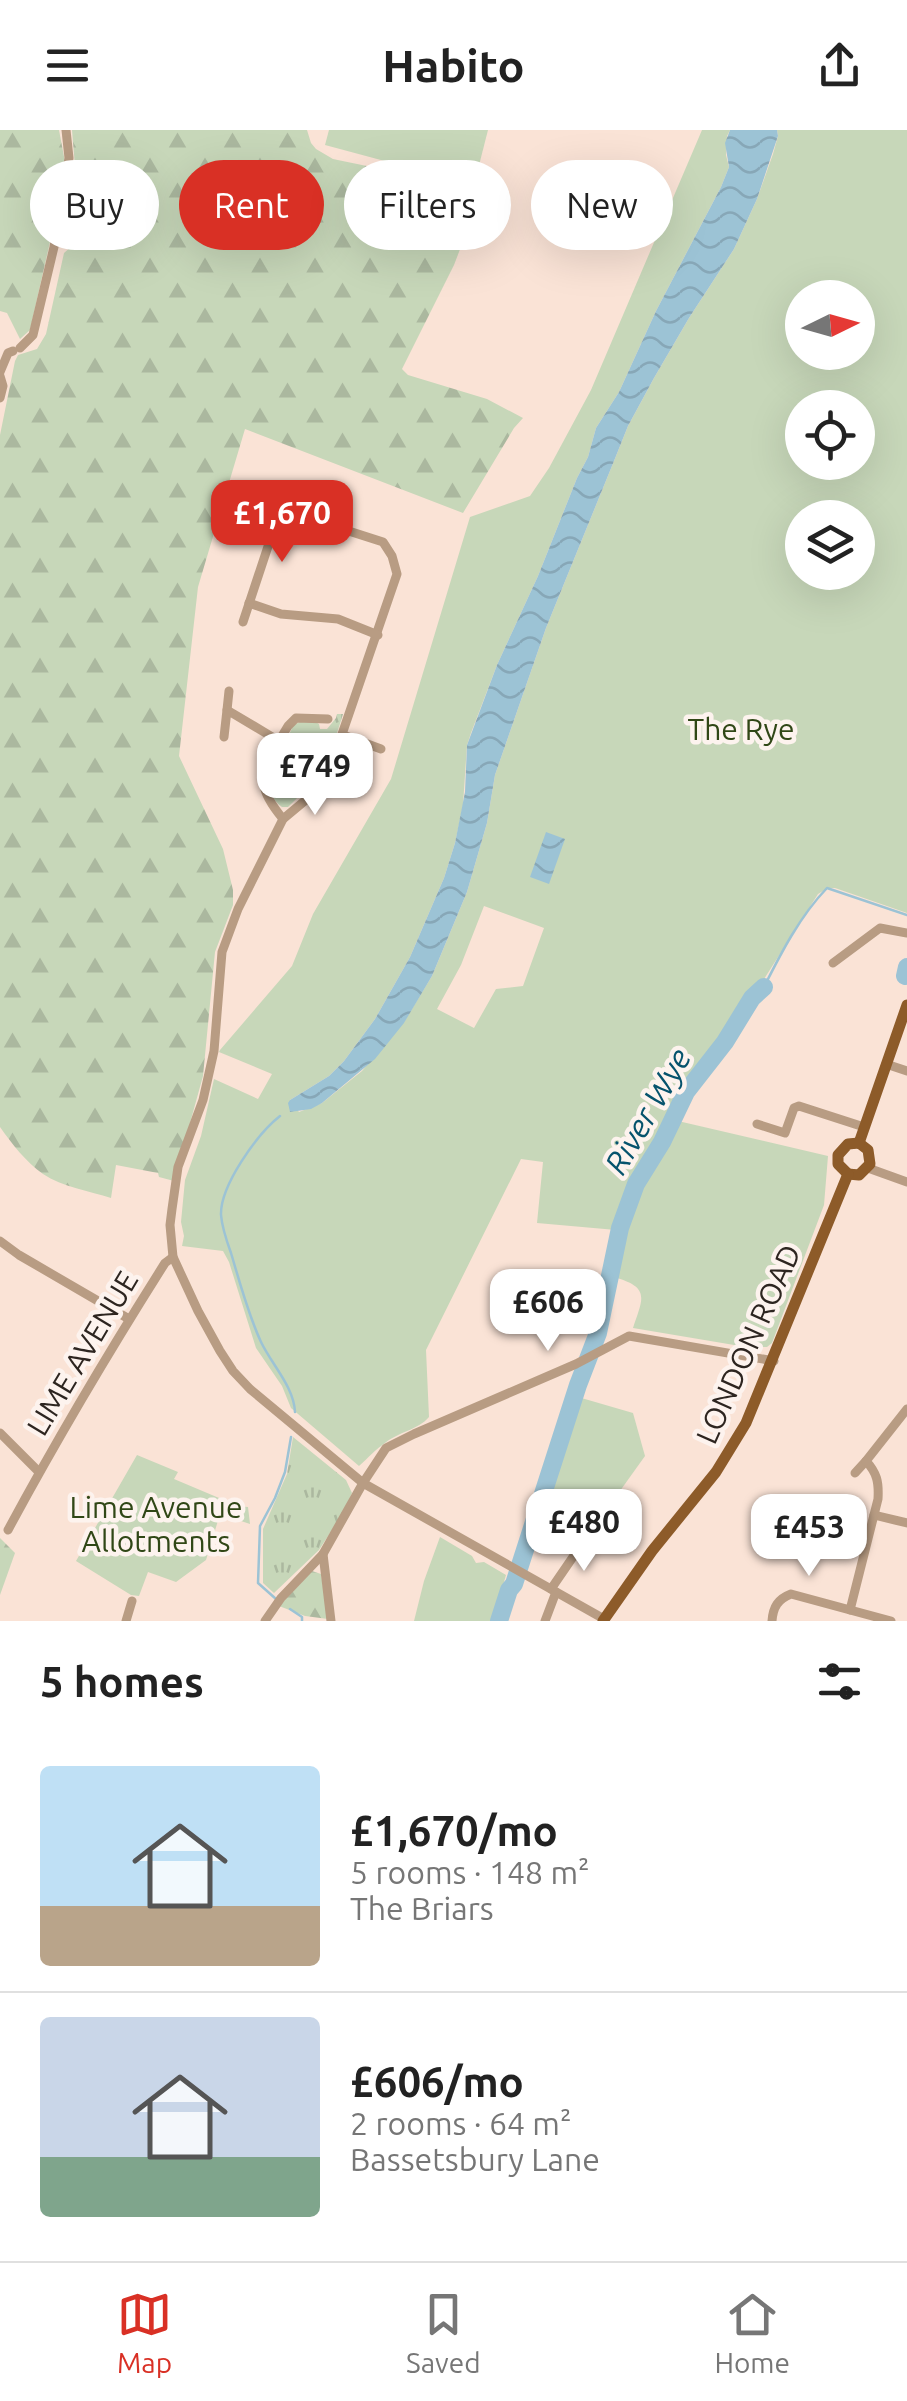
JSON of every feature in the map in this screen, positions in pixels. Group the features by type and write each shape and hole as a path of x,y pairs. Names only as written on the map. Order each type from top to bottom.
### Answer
{"main road":[{"name":"LONDON ROAD","path":"604,1620 652,1551 716,1472 746,1423 848,1174 841,1169 838,1155 848,1144 859,1144 907,1005"},
{"path":"848,1174 859,1174 868,1168 870,1155 859,1144"}],"street":[{"path":"0,398 0,374 8,353 17,350 33,334 54,247 69,158 66,130"},
{"path":"242,622 284,496"},
{"path":"280,510 383,542 397,574 328,775 283,819 238,909 222,952 214,1051 203,1100 178,1167 170,1225 174,1257 198,1311 233,1371 250,1389 363,1482 604,1620"},
{"path":"249,603 281,614 338,619 378,635"},
{"path":"224,736 229,691"},
{"path":"227,710 280,741"},
{"path":"283,819 267,799 264,779 280,741 296,718 328,719"},
{"path":"342,735 380,749"},
{"path":"834,963 880,928 905,933"},
{"path":"886,1064 907,1071"},
{"path":"757,1124 785,1133 794,1108 799,1106 864,1127"},
{"path":"868,1168 907,1182"},
{"path":"0,1241 130,1319"},
{"name":"LIME AVENUE","path":"8,1530 130,1319 165,1263 174,1257"},
{"path":"264,1621 323,1554 386,1448 576,1364 629,1336 774,1360"},
{"path":"855,1473 907,1409"},
{"path":"0,1432 39,1472"},
{"path":"850,1610 879,1485 875,1470 866,1461"},
{"path":"874,1515 907,1524"},
{"path":"545,1621 554,1590 586,1538"},
{"path":"323,1554 331,1621"},
{"path":"772,1621 781,1598 791,1594 891,1621"},
{"path":"126,1621 132,1601"}],"green space":[{"path":"0,130 59,130 65,160 30,160 30,250 48,250 30,330 20,339 7,313 0,311"},
{"path":"72,130 307,130 316,149 344,161 344,250 460,250 402,369 408,375 487,399 523,418 463,513 245,429 198,587 179,756 223,849 233,905 215,952 203,1076 174,1181 159,1177 158,1173 116,1165 111,1198 43,1174 0,1127 0,435 15,361 18,355 37,349 46,334 64,253 159,250 159,160 74,160"},
{"path":"329,130 488,130 480,160 381,160 325,145"},
{"name":"The Rye","path":"702,130 730,130 726,155 729,167 721,187 619,392 596,428 588,457 497,665 467,745 463,805 455,843 410,957 375,1019 344,1061 329,1076 290,1100 299,1112 322,1103 362,1071 404,1022 432,976 467,892 487,823 495,775 546,628 628,426 689,318 734,249 757,199 777,130 907,130 907,913 835,888 818,894 759,987 741,1006 678,1098 662,1134 625,1195 616,1230 537,1223 543,1162 521,1159 426,1350 429,1417 390,1439 359,1466 291,1408 282,1386 256,1348 223,1251 182,1246 185,1180 201,1136 214,1079 258,1099 272,1074 219,1052 292,966 313,914 391,779 470,517 530,496 591,390 651,250 673,250 673,198","holes":["484,906 544,928 523,986 496,989 474,1028 437,1009 461,965"]},
{"path":"337,714 343,714 323,765 300,795 288,807 282,807 272,795 269,779 293,726 310,721 327,729"},
{"path":"678,1121 828,1156 824,1205 772,1343 767,1347 633,1328 641,1296 635,1286 617,1278 632,1207"},
{"path":"578,1397 633,1413 645,1456 597,1523 588,1529 543,1515"},
{"path":"293,1437 346,1480 352,1493 319,1550 274,1593 263,1583 263,1529 287,1474"},
{"name":"Lime Avenue Allotments","path":"137,1455 178,1472 174,1479 248,1507 250,1524 220,1514 206,1560 176,1582 148,1572 139,1596 131,1595 76,1561"},
{"path":"440,1537 472,1556 476,1563 484,1562 506,1575 493,1621 414,1621"},
{"path":"0,1538 15,1553 0,1595"},
{"path":"312,1571 321,1574 328,1619 279,1606"}],"water":[{"path":"730,130 777,130 757,199 734,249 689,318 628,426 546,628 495,775 487,823 467,892 432,976 404,1023 375,1059 322,1103 290,1112 290,1100 329,1076 344,1061 375,1019 410,957 455,843 465,792 467,745 497,665 588,457 596,428 619,392 721,187 729,167 725,143"},
{"path":"546,832 565,839 549,884 530,877"}],"waterway":[{"path":"764,987 784,948 827,888 907,915"},
{"name":"River Wye","path":"905,976 907,967"},
{"name":"River Wye","path":"499,1621 598,1333 620,1228 636,1184 686,1092 725,1042 752,998 764,987"},
{"path":"280,1116 242,1161 227,1190 221,1215 252,1320 287,1385 295,1412"},
{"path":"276,1599 258,1583 260,1526 285,1472 291,1437"},
{"path":"290,1609 302,1621"}]}
